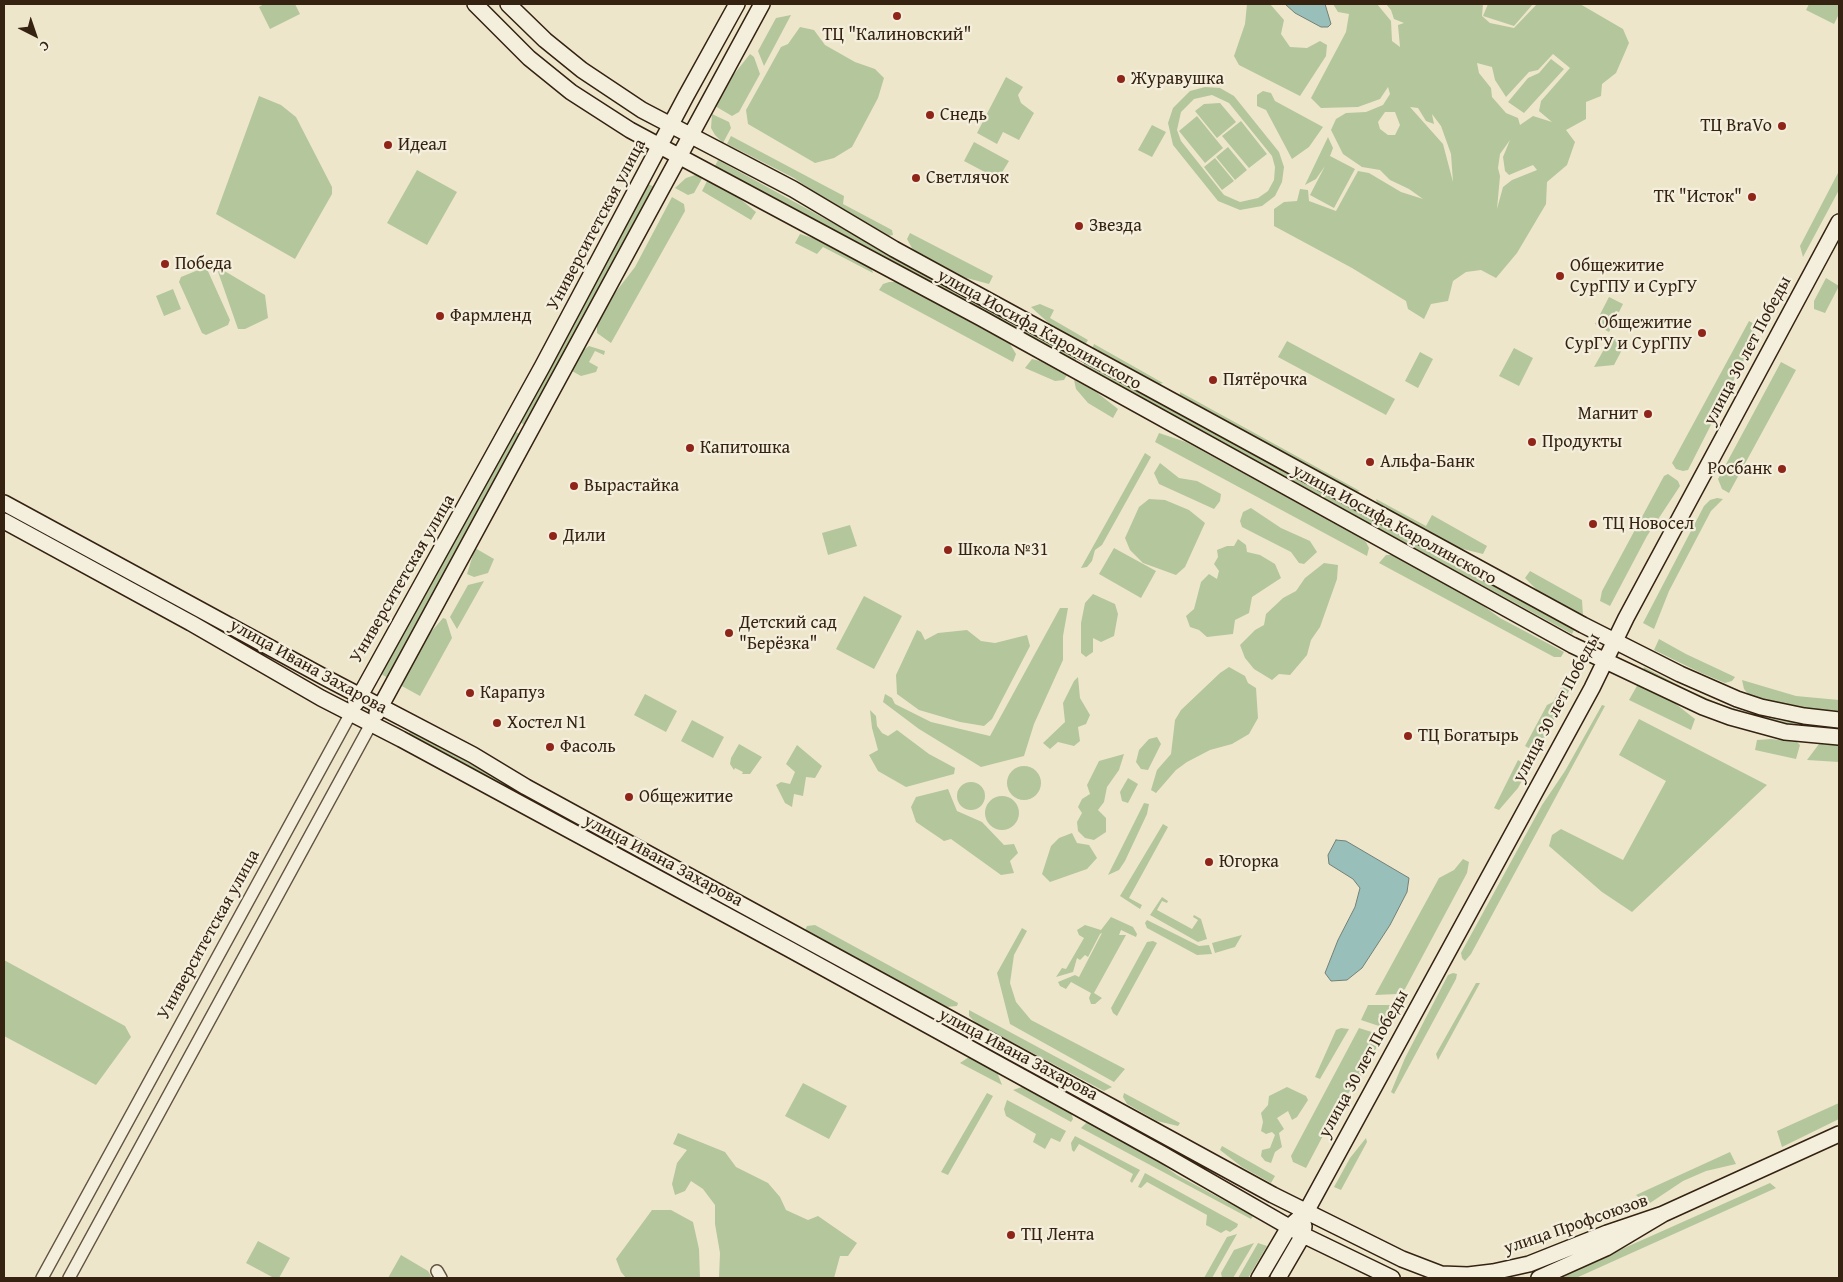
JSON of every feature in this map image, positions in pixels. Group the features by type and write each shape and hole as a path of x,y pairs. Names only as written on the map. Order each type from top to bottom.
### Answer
{"main road":[{"name":"улица Иосифа Каролинского","path":"475,4 508,39 571,92 630,130 1357,524 1498,604 1605,660 1702,707 1785,732 1839,736"},
{"name":"улица Иосифа Каролинского","path":"508,4 545,40 582,70 635,106 792,189 894,249 1615,641 1680,674 1761,707 1804,716 1839,720"},
{"name":"Университетская улица","path":"351,713 542,367 660,145 738,4"},
{"path":"371,724 762,4"},
{"name":"улица 30 лет Победы","path":"1259,1278 1289,1227 1306,1212 1605,660 1839,222"},
{"name":"улица Ивана Захарова","path":"4,503 381,706 730,899 1306,1212"},
{"name":"улица Ивана Захарова","path":"4,522 371,724 791,950 1162,1154 1303,1235"},
{"name":"улица Профсоюзов","path":"1306,1212 1402,1259 1441,1274 1468,1275 1494,1272 1529,1264 1608,1232 1663,1214 1839,1134"},
{"name":"улица 30 лет Победы","path":"1278,1278 1303,1235 1306,1212"},
{"name":"улица Профсоюзов","path":"1539,1278 1606,1248 1663,1214"},
{"path":"1303,1235 1392,1278"}],"street":[{"name":"Университетская улица","path":"42,1278 351,713"},
{"path":"69,1278 371,724"}],"green space":[{"path":"264,4 295,4 300,14 270,29 259,7"},
{"path":"1247,4 1270,4 1284,20 1281,34 1290,47 1307,48 1320,41 1327,45 1326,56 1300,96 1239,65 1234,56 1245,24"},
{"path":"1333,4 1377,4 1391,21 1392,41 1400,47 1398,25 1404,23 1394,19 1391,10 1386,4 1483,4 1482,16 1490,23 1514,28 1537,4 1580,4 1623,29 1629,43 1616,73 1602,84 1601,96 1586,102 1586,119 1566,130 1575,142 1567,165 1547,182 1546,204 1517,253 1496,278 1481,270 1466,272 1453,281 1448,301 1431,304 1424,319 1408,309 1406,301 1352,268 1274,226 1274,209 1284,202 1297,201 1300,189 1308,190 1309,201 1336,211 1358,171 1369,173 1401,192 1423,199 1409,189 1390,180 1380,170 1362,167 1343,154 1331,130 1336,119 1346,113 1366,112 1383,105 1390,94 1388,87 1380,99 1358,107 1321,108 1311,98 1346,32 1349,14 1338,12","holes":["1553,54 1570,68 1541,101 1539,111 1552,122 1533,116 1520,125 1518,118 1506,113 1492,97 1491,88 1479,73 1477,63 1492,67 1495,80 1506,97 1529,72 1538,70","1410,107 1418,108 1426,121 1434,124 1432,114 1441,126 1451,154 1453,182 1443,144","1385,112 1395,112 1400,125 1395,135 1388,135 1380,129 1378,122","1510,140 1503,157 1505,171 1509,175 1533,165 1537,170 1512,180 1503,187 1497,209 1500,154"]},
{"path":"1488,4 1533,4 1514,26 1483,16"},
{"path":"1809,4 1839,4 1839,14 1834,24 1806,10"},
{"path":"791,15 764,66 758,51 776,18"},
{"path":"800,27 814,30 825,45 855,62 875,69 884,78 878,98 852,147 834,158 815,163 748,124 746,110 781,47 788,44"},
{"path":"750,54 754,57 760,74 739,112 732,116 715,106 731,78"},
{"path":"1551,59 1564,69 1524,113 1508,102 1528,78 1539,73"},
{"path":"1006,77 1023,87 1018,95 1021,103 1034,113 1019,140 1003,132 997,144 977,133"},
{"path":"1205,87 1220,88 1234,96 1279,152 1284,167 1282,182 1275,196 1262,206 1240,210 1218,201 1173,145 1168,123 1173,108 1190,91","holes":["1212,95 1229,103 1272,156 1275,167 1274,180 1268,191 1258,198 1240,202 1224,195 1181,141 1177,130 1181,112 1194,99"]},
{"path":"1263,91 1271,93 1275,101 1323,127 1309,147 1292,159 1266,110 1257,106 1257,95"},
{"path":"259,96 281,105 296,117 332,187 332,194 295,259 216,214"},
{"path":"1220,103 1236,122 1217,138 1195,111 1204,104"},
{"path":"712,114 729,122 731,128 723,143 711,128"},
{"path":"1197,116 1223,148 1205,163 1179,131"},
{"path":"1241,121 1267,154 1249,168 1222,136"},
{"path":"1152,125 1166,132 1152,157 1138,150"},
{"path":"731,136 844,196 843,204 892,230 893,235 888,236 838,209 794,178 727,144"},
{"path":"1328,137 1333,148 1330,156 1355,169 1334,208 1310,195 1325,166 1316,179 1305,185"},
{"path":"974,142 1009,161 998,179 964,161"},
{"path":"1228,147 1247,170 1235,180 1216,157"},
{"path":"1215,158 1234,181 1222,190 1204,167"},
{"path":"718,160 1077,357 1074,363 715,166"},
{"path":"417,170 457,192 427,245 387,223"},
{"path":"1839,171 1839,190 1803,257 1800,246"},
{"path":"704,175 694,193 688,195 675,188 686,178"},
{"path":"708,179 733,193 756,212 751,220 702,191"},
{"path":"648,184 655,187 526,426 520,422"},
{"path":"672,197 684,204 685,211 611,343 597,333 597,324 611,298 635,267"},
{"path":"910,233 993,276 989,284 963,277 913,250 907,239"},
{"path":"800,234 825,242 871,267 873,273 823,247 817,254 795,243"},
{"path":"216,266 265,295 268,318 245,329 238,329"},
{"path":"203,268 207,269 230,320 228,325 206,335 202,333 179,282 181,277"},
{"path":"1826,278 1839,286 1825,313 1814,309 1814,301"},
{"path":"897,282 1010,344 1016,354 1013,362 879,290 883,284"},
{"path":"173,289 181,309 164,316 156,296"},
{"path":"1609,297 1623,304 1609,332 1595,324"},
{"path":"1040,304 1054,310 1050,318 1088,340 1085,345 1053,327 1031,307"},
{"path":"1749,321 1756,325 1745,358 1688,470 1676,469 1672,463"},
{"path":"1611,337 1625,344 1614,365 1594,367"},
{"path":"1287,341 1395,399 1386,415 1278,357"},
{"path":"1094,344 1163,383 1156,385 1092,349"},
{"path":"589,346 605,351 604,355 595,351 589,362 598,367 596,372 581,376 572,371 582,351"},
{"path":"1514,348 1533,358 1519,386 1499,376"},
{"path":"1420,352 1433,359 1418,388 1405,381"},
{"path":"1032,359 1040,361 1067,375 1064,380 1055,381 1025,368"},
{"path":"1085,361 1575,628 1572,634 1082,367"},
{"path":"1781,362 1796,370 1729,493 1722,489 1718,479"},
{"path":"1074,380 1095,391 1118,409 1113,418 1088,403 1076,389"},
{"path":"1180,392 1360,491 1354,493 1180,396"},
{"path":"514,431 520,434 388,678 381,674"},
{"path":"1159,433 1186,442 1360,537 1369,548 1367,556 1155,442"},
{"path":"1145,453 1151,457 1102,545 1095,550 1092,561 1087,567 1081,568"},
{"path":"1160,463 1179,478 1197,481 1221,494 1220,501 1214,509 1159,484 1154,473"},
{"path":"1668,474 1678,481 1680,486 1647,536 1610,606 1600,601 1602,591 1664,476"},
{"path":"1149,499 1165,500 1189,510 1205,523 1185,567 1176,575 1143,563 1130,550 1125,538 1139,507"},
{"path":"1376,499 1426,526 1432,515 1487,546 1483,554 1459,548 1377,503"},
{"path":"1723,499 1711,511 1669,591 1654,629 1643,623 1704,506 1710,500"},
{"path":"1251,508 1281,528 1310,541 1317,552 1304,564 1299,563 1291,552 1242,527 1240,521 1243,512"},
{"path":"850,525 857,546 828,555 822,533"},
{"path":"1238,539 1246,545 1247,552 1260,555 1275,564 1281,578 1252,597 1249,613 1235,620 1233,634 1207,637 1199,630 1190,627 1186,616 1194,609 1201,582 1209,574 1217,579 1219,571 1214,564 1218,557 1217,550 1227,546 1234,546"},
{"path":"475,548 494,559 488,573 474,577 467,574"},
{"path":"1114,548 1156,571 1141,598 1099,574"},
{"path":"1386,555 1393,555 1467,594 1500,618 1564,652 1561,657 1554,657 1379,563"},
{"path":"1324,563 1338,565 1337,579 1320,627 1311,640 1307,655 1290,675 1279,674 1272,680 1254,669 1245,658 1240,645 1255,630 1264,625 1266,614 1283,598 1296,591 1305,578"},
{"path":"1530,571 1582,600 1583,616 1538,591 1525,578"},
{"path":"484,581 457,629 450,617 468,585"},
{"path":"1093,594 1115,604 1118,614 1114,636 1101,642 1093,638 1093,652 1086,657 1081,653 1081,623 1085,603"},
{"path":"864,596 902,616 874,669 836,649"},
{"path":"1060,608 1068,608 1063,636 1063,660 1034,724 1024,756 981,767 919,729 883,702 885,694 892,698 895,704 931,722 990,736"},
{"path":"443,618 446,619 452,638 420,696 400,685 424,640"},
{"path":"917,630 921,632 925,640 938,633 967,630 981,641 995,643 1027,635 1030,646 992,719 984,726 960,722 919,710 897,694 896,675"},
{"path":"1659,639 1735,677 1732,681 1725,683 1654,650"},
{"path":"1229,667 1245,676 1248,683 1256,688 1258,718 1249,734 1232,744 1210,750 1187,762 1176,770 1156,793 1151,790 1157,770 1171,754 1175,720 1181,710 1220,673"},
{"path":"1644,667 1686,689 1725,706 1782,721 1839,726 1839,730 1781,724 1725,709 1642,673"},
{"path":"1078,677 1080,698 1090,715 1086,724 1078,727 1080,741 1074,746 1058,742 1050,749 1043,743 1065,722 1063,703"},
{"path":"1565,680 1572,685 1539,748 1534,751 1525,746 1547,705 1553,702"},
{"path":"1742,680 1796,696 1839,700 1839,712 1798,708 1765,702 1749,695 1744,689"},
{"path":"1638,684 1672,701 1695,719 1691,730 1629,700"},
{"path":"645,694 677,711 666,732 634,715"},
{"path":"1602,705 1605,706 1471,954 1465,961 1461,953 1542,805 1565,771"},
{"path":"870,710 876,716 877,726 882,733 888,736 897,730 929,754 955,768 954,774 906,787 878,771 869,755 878,750 872,728"},
{"path":"1639,719 1767,785 1632,912 1602,892 1549,846 1552,835 1561,829 1623,860 1666,781 1619,755"},
{"path":"692,720 724,737 713,758 681,741"},
{"path":"410,731 789,938 787,941 408,735"},
{"path":"1157,737 1161,744 1148,770 1141,769 1136,762 1139,750 1149,739"},
{"path":"1771,739 1797,742 1800,745 1796,759 1755,750 1757,740"},
{"path":"739,744 762,757 750,774 742,774 743,772 735,768 734,770 730,764 731,758"},
{"path":"1819,744 1839,745 1839,762 1807,760"},
{"path":"797,745 822,766 815,778 806,777 803,796 794,794 792,807 785,803 776,785 781,782 790,784 795,772 786,764"},
{"path":"1124,754 1119,770 1107,787 1104,802 1098,810 1106,818 1106,832 1094,840 1085,838 1078,831 1077,822 1082,813 1078,807 1082,799 1090,794 1087,785 1099,761"},
{"path":"1518,760 1526,765 1526,773 1518,788 1499,810 1494,808"},
{"path":"1024,766 1031,767 1036,771 1040,776 1040,790 1036,795 1031,799 1024,800 1017,799 1012,795 1008,790 1007,783 1008,776 1012,771 1017,767"},
{"path":"1128,778 1138,784 1128,803 1122,801 1120,792"},
{"path":"971,782 981,786 985,796 981,806 971,810 961,806 957,796 961,786"},
{"path":"948,789 957,811 982,822 1004,845 1014,844 1018,853 1010,861 1014,873 1001,875 951,839 944,841 916,822 911,807 916,797"},
{"path":"1002,796 1014,801 1019,813 1014,825 1002,830 990,825 985,813 990,801"},
{"path":"1144,803 1149,804 1147,814 1125,861 1119,870 1108,875"},
{"path":"1163,824 1168,827 1129,898 1142,905 1140,909 1120,896"},
{"path":"1072,833 1077,843 1089,845 1097,858 1087,869 1050,882 1042,874 1051,846 1059,838"},
{"path":"1463,859 1469,862 1467,873 1405,989 1397,994 1375,995 1439,878 1454,870"},
{"path":"1162,897 1168,901 1167,903 1162,901 1157,910 1192,929 1198,920 1193,917 1194,915 1201,919 1207,939 1198,942 1150,915"},
{"path":"1111,917 1133,927 1137,934 1136,937 1121,930 1119,935 1126,935 1094,993 1102,998 1095,1004 1091,1004 1089,998 1091,993 1071,982 1066,989 1060,986 1058,982 1075,975 1079,977 1102,933 1088,957 1085,955 1080,960 1077,958 1073,972 1056,977 1062,968 1066,969 1084,938 1079,935 1077,930 1085,925 1101,930"},
{"path":"1147,920 1199,946 1209,945 1212,954 1197,955 1147,928 1145,923"},
{"path":"815,925 958,1003 957,1006 946,1007 805,930 807,926"},
{"path":"1022,928 1027,931 1014,955 1010,983 1016,1002 1031,1020 1125,1069 1114,1082 1010,1024 997,973"},
{"path":"1242,935 1235,947 1215,953 1212,943"},
{"path":"1153,941 1157,943 1117,1016 1111,1008 1147,942"},
{"path":"801,945 1265,1195 1263,1199 799,949"},
{"path":"4,960 125,1026 131,1037 96,1085 4,1036"},
{"path":"1457,974 1456,979 1394,1094 1391,1092 1405,1058 1448,975"},
{"path":"1476,983 1480,983 1438,1060 1436,1054"},
{"path":"1368,1005 1397,1005 1385,1028 1361,1020"},
{"path":"969,1010 1112,1087 1104,1091 976,1023 969,1016"},
{"path":"1341,1028 1349,1029 1320,1079 1315,1077 1336,1030"},
{"path":"1359,1028 1378,1034 1382,1038 1360,1077 1337,1109 1306,1168 1293,1162 1291,1156"},
{"path":"969,1057 997,1072 1002,1085 960,1063"},
{"path":"803,1083 847,1106 829,1139 785,1116"},
{"path":"1025,1086 1071,1111 1073,1119 1071,1122 1013,1090"},
{"path":"1287,1087 1306,1096 1308,1100 1297,1117 1292,1120 1288,1111 1277,1118 1284,1129 1279,1133 1282,1147 1275,1152 1271,1163 1265,1161 1261,1156 1262,1150 1270,1148 1275,1135 1272,1132 1266,1134 1261,1131 1263,1122 1261,1113 1268,1105 1269,1096"},
{"path":"987,1093 993,1096 948,1175 941,1172"},
{"path":"1124,1093 1180,1123 1178,1126 1157,1121 1127,1104 1123,1097"},
{"path":"1007,1100 1066,1131 1060,1142 1051,1138 1045,1149 1033,1142 1036,1134 1006,1116 1004,1109"},
{"path":"1839,1103 1839,1119 1782,1147 1777,1131"},
{"path":"1086,1123 1091,1123 1142,1150 1177,1175 1253,1216 1251,1219 1081,1128"},
{"path":"678,1133 725,1152 736,1167 768,1183 780,1197 786,1210 808,1220 818,1216 857,1243 848,1256 840,1256 834,1278 719,1278 720,1253 715,1224 715,1205 703,1189 691,1181 685,1191 675,1195 672,1184 677,1163 687,1150 673,1144"},
{"path":"1075,1136 1140,1170 1132,1183 1130,1181 1133,1174 1079,1144 1074,1152 1071,1143"},
{"path":"1366,1138 1367,1142 1341,1190 1334,1187 1350,1158"},
{"path":"1222,1146 1275,1176 1271,1183 1242,1167 1220,1150"},
{"path":"1730,1152 1736,1164 1706,1171 1683,1181 1647,1205 1636,1195"},
{"path":"1145,1173 1238,1224 1237,1227 1230,1232 1226,1230 1221,1233 1206,1225 1207,1215 1147,1182 1141,1188 1138,1187"},
{"path":"1770,1183 1776,1188 1576,1278 1557,1278"},
{"path":"652,1210 671,1210 693,1222 699,1249 700,1278 626,1278 621,1272 616,1259"},
{"path":"1237,1234 1212,1278 1204,1278 1227,1237"},
{"path":"258,1241 290,1258 279,1278 274,1278 246,1263"},
{"path":"1254,1243 1233,1278 1222,1278 1221,1273 1234,1250"},
{"path":"1258,1243 1267,1246 1248,1278 1238,1278"},
{"path":"401,1255 428,1271 432,1278 388,1278"}],"water":[{"path":"1285,4 1325,4 1331,24 1328,27 1321,27 1295,13"},
{"path":"1336,840 1346,841 1409,878 1407,892 1390,925 1362,968 1347,980 1331,981 1325,973 1338,940 1355,907 1360,888 1353,879 1329,864 1328,855"}],"place":[{"name":"ТЦ \"Калиновский\"","path":"897,16"},
{"name":"Журавушка","path":"1121,79"},
{"name":"Снедь","path":"930,115"},
{"name":"ТЦ BraVo","path":"1782,126"},
{"name":"Идеал","path":"388,145"},
{"name":"Светлячок","path":"916,178"},
{"name":"ТК \"Исток\"","path":"1752,197"},
{"name":"Звезда","path":"1079,226"},
{"name":"Победа","path":"165,264"},
{"name":"Общежитие СурГПУ и СурГУ","path":"1560,276"},
{"name":"Фармленд","path":"440,316"},
{"name":"Общежитие СурГУ и СурГПУ","path":"1702,333"},
{"name":"Пятёрочка","path":"1213,380"},
{"name":"Магнит","path":"1648,414"},
{"name":"Продукты","path":"1532,442"},
{"name":"Капитошка","path":"690,448"},
{"name":"Альфа-Банк","path":"1370,462"},
{"name":"Росбанк","path":"1782,469"},
{"name":"Вырастайка","path":"574,486"},
{"name":"ТЦ Новосел","path":"1593,524"},
{"name":"Дили","path":"553,536"},
{"name":"Школа №31","path":"948,550"},
{"name":"Детский сад \"Берёзка\"","path":"729,633"},
{"name":"Карапуз","path":"470,693"},
{"name":"Хостел N1","path":"497,723"},
{"name":"ТЦ Богатырь","path":"1408,736"},
{"name":"Фасоль","path":"550,747"},
{"name":"Общежитие","path":"629,797"},
{"name":"Югорка","path":"1209,862"},
{"name":"ТЦ Лента","path":"1011,1235"}]}
